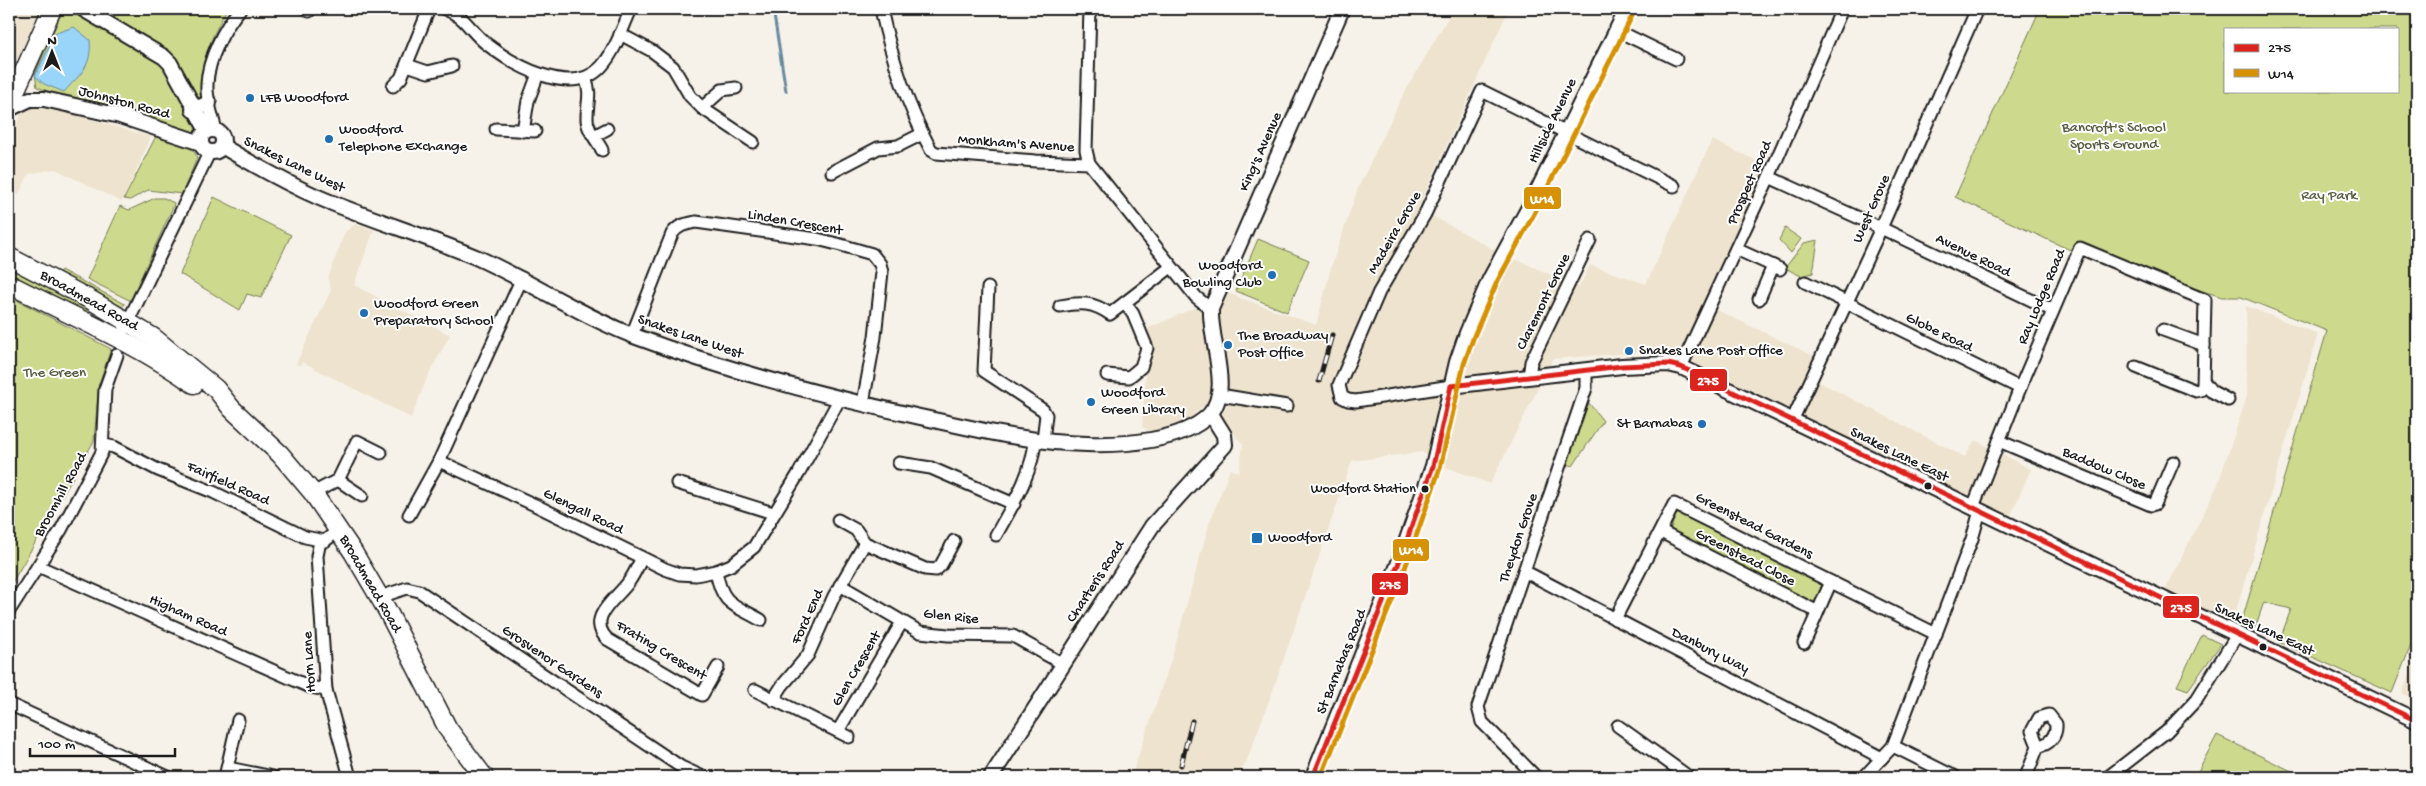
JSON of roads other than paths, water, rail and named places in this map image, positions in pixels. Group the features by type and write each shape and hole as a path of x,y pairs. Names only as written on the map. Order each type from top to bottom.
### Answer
{"main road":[{"path":"11,94 52,9"},
{"name":"Broadmead Road","path":"9,257 154,338 204,377 232,409 280,454 313,493 338,530 380,597 448,729 470,762 484,777"},
{"name":"Broadmead Road","path":"9,284 119,347 170,367 211,398 232,409"}],"street":[{"path":"82,9 164,57 170,63 193,110 211,140"},
{"path":"211,140 206,85 210,65 220,40 240,9"},
{"path":"393,86 401,78 429,9"},
{"path":"445,9 464,19 488,46 538,74 559,80 585,78 602,66 620,34 631,9"},
{"name":"Monkham's Avenue","path":"881,9 893,56 922,134 931,150 936,153 1089,163 1202,304 1211,308"},
{"path":"1089,163 1086,150 1090,9"},
{"name":"King's Avenue","path":"1211,308 1342,9"},
{"name":"Hillside Avenue","path":"1451,386 1459,355 1478,304 1567,132 1627,9"},
{"name":"Prospect Road","path":"1681,367 1769,177 1842,9"},
{"name":"West Grove","path":"1792,420 1881,228 1978,9"},
{"path":"1616,30 1676,60"},
{"path":"620,34 652,51 672,67 690,96 702,108 753,142"},
{"path":"407,65 428,72 452,66"},
{"path":"522,131 528,101 538,74"},
{"path":"585,78 590,93 586,117 588,127 602,150"},
{"name":"Madeira Grove","path":"1340,391 1340,377 1379,292 1425,214 1484,86 1567,132 1674,186"},
{"path":"702,108 722,90 736,88"},
{"name":"Johnston Road","path":"9,109 30,99 44,99 120,116 211,140"},
{"path":"193,110 208,103"},
{"path":"496,129 534,131"},
{"path":"594,136 607,129"},
{"path":"832,172 878,148 898,146 922,134"},
{"name":"Snakes Lane West","path":"211,140 321,198 427,238 522,278 575,310 632,335 758,377 840,398 990,432 1039,440 1086,444 1119,444 1150,440 1180,432 1201,422 1211,414"},
{"name":"Broomhill Road","path":"9,611 86,486 104,445 105,389 119,347 128,322 211,140"},
{"name":"Avenue Road","path":"1769,177 2052,310"},
{"name":"Linden Crescent","path":"632,335 672,234 676,228 685,224 696,222 817,239 872,254 880,264 882,272 875,337 863,403"},
{"name":"Claremont Grove","path":"1529,377 1531,362 1590,240"},
{"name":"Ray Lodge Road","path":"1893,746 1936,634 1999,442 2078,250 2083,248 2205,300 2204,384"},
{"path":"1736,250 1776,268 1759,299"},
{"path":"1060,306 1082,302 1101,308 1110,314 1171,267"},
{"path":"409,515 439,461 522,278"},
{"name":"Globe Road","path":"1805,282 1846,304 2020,388"},
{"path":"988,288 984,371 1043,410 1046,415 1039,440 1014,504 996,535"},
{"path":"1107,376 1129,377 1141,367 1147,348 1133,314 1125,303"},
{"path":"1211,308 1211,330 1220,395 1211,414"},
{"path":"2163,330 2204,345"},
{"name":"Snakes Lane East","path":"1340,391 1342,397 1356,401 1451,386 1586,372 1631,365 1668,364 1681,367 2417,721"},
{"path":"2136,367 2196,391 2201,390 2204,384 2211,391 2228,400"},
{"name":"Theydon Grove","path":"1536,777 1482,722 1479,713 1480,701 1586,388 1586,372"},
{"name":"St Barnabas Road","path":"1313,777 1398,565 1430,475 1451,386"},
{"path":"1220,395 1287,406"},
{"name":"Glengall Road","path":"439,461 535,505 642,558 679,574 696,575 716,571 731,565 754,546 799,473 840,398"},
{"name":"Charteris Road","path":"990,777 1152,526 1224,445 1224,435 1211,414"},
{"path":"313,493 338,480 357,442 381,453"},
{"name":"Baddow Close","path":"1999,442 2153,505 2173,462"},
{"name":"Fairfield Road","path":"104,445 114,447 158,470 213,492 305,536 320,541"},
{"path":"899,463 931,468 1014,504"},
{"path":"338,480 362,496"},
{"path":"677,484 773,513"},
{"name":"Greenstead Gardens","path":"1616,619 1672,506 1677,504 1936,634"},
{"path":"838,520 856,530 866,543 917,566 936,570 941,566 954,540"},
{"path":"320,541 325,541 338,530"},
{"name":"Greenstead Close","path":"1660,532 1816,610"},
{"name":"Horn Lane","path":"320,541 317,556 326,690 350,777"},
{"name":"Ford End","path":"773,700 808,655 840,585 866,543"},
{"name":"Frating Crescent","path":"642,558 630,581 601,613 599,623 602,633 608,639 702,695 718,667"},
{"name":"Higham Road","path":"38,566 310,687 326,690"},
{"path":"716,571 719,589 726,600 761,620"},
{"name":"Danbury Way","path":"1524,571 1882,758"},
{"path":"1804,643 1817,616 1816,610 1831,582"},
{"name":"Glen Rise","path":"840,585 920,632 948,635 1013,636 1063,664"},
{"name":"Grosvenor Gardens","path":"380,597 406,588 420,591 697,776"},
{"name":"Glen Crescent","path":"838,731 902,622"},
{"path":"2108,777 2166,732 2197,699 2237,635"},
{"name":"Glen Crescent","path":"755,690 849,736"},
{"path":"9,704 168,777"},
{"path":"238,720 226,772 273,777"},
{"path":"1618,726 1689,777"},
{"path":"1864,777 1893,746 1955,777"},
{"path":"2026,777 2038,746"}],"water":[{"path":"74,27 90,40 89,57 84,69 64,92 44,84 35,76 56,33"}],"waterway":[{"path":"773,9 786,91"}],"railway":[{"path":"1319,381 1332,335"},
{"path":"1181,765 1192,721"}],"place":[{"name":"LFB Woodford","path":"250,98"},
{"name":"Woodford Telephone Exchange","path":"329,139"},
{"name":"Woodford Bowling Club","path":"1272,275"},
{"name":"Woodford Green Preparatory School","path":"364,313"},
{"name":"The Broadway Post Office","path":"1228,345"},
{"name":"Snakes Lane Post Office","path":"1629,351"},
{"name":"Woodford Green Library","path":"1091,402"},
{"name":"St Barnabas","path":"1702,424"},
{"name":"Woodford Station","path":"1425,489"},
{"name":"Woodford","path":"1257,538"}],"park label":[{"name":"Bancroft's School Sports Ground","path":"2114,136"},
{"name":"Ray Park","path":"2329,196"},
{"name":"The Green","path":"55,373"}]}
